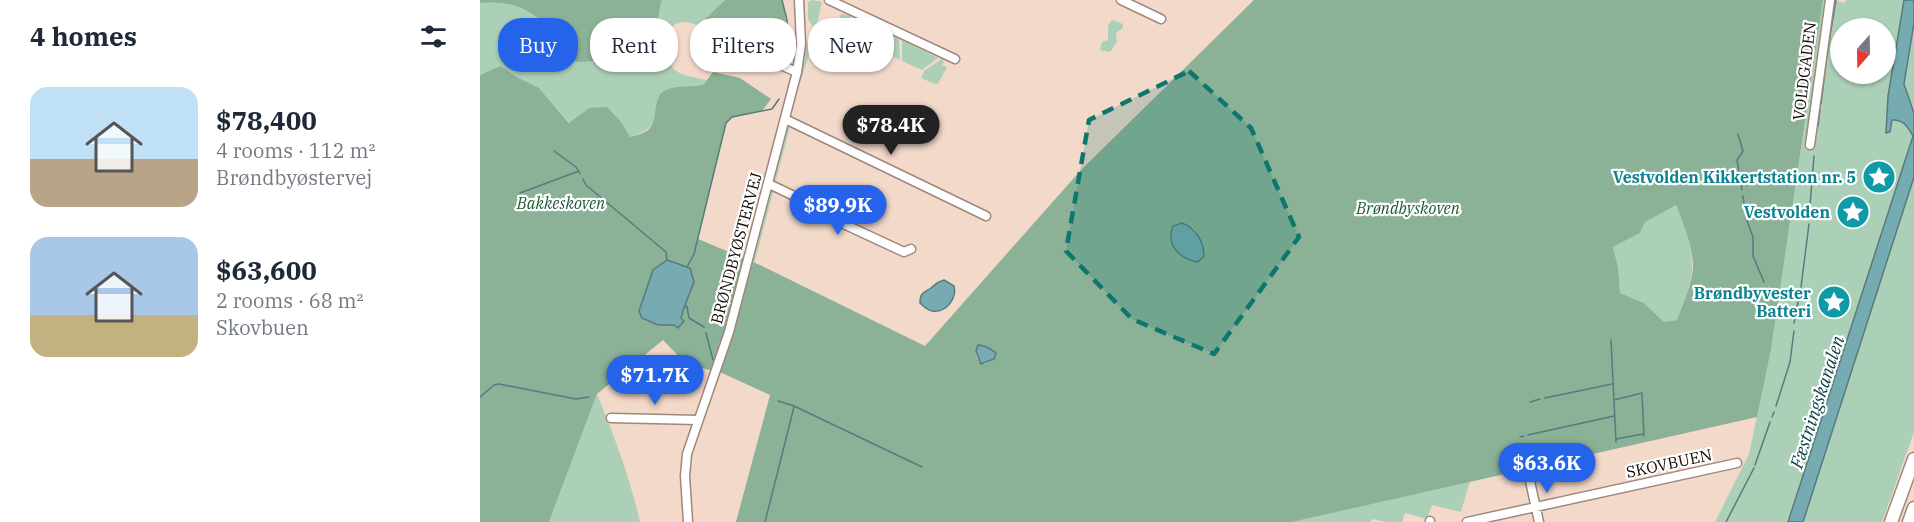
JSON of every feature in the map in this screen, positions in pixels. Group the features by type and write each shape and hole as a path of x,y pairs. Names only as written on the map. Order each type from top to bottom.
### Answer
{"highway":[{"path":"1891,522 1914,459"},
{"path":"1909,522 1914,508"}],"street":[{"name":"BRØNDBYØSTERVEJ","path":"688,522 685,465 687,454 729,332 797,72 801,44 799,0"},
{"path":"829,0 955,59"},
{"path":"1121,0 1161,19"},
{"name":"VOLDGADEN","path":"1810,145 1830,0"},
{"path":"785,119 986,216"},
{"path":"769,184 811,204 818,212 904,252 911,249"},
{"path":"611,418 698,420"},
{"name":"SKOVBUEN","path":"1467,522 1737,463"},
{"path":"1528,472 1539,522"}],"highlighted area":[{"path":"1189,71 1251,128 1299,237 1214,354 1132,319 1066,251 1089,120"}],"green space":[{"path":"480,0 662,0 659,18 590,18 590,61 581,62 578,61 578,18 537,18 509,4 480,3"},
{"path":"662,0 725,0 706,18 690,18 690,23 678,23 678,18 658,18"},
{"path":"725,0 782,0 786,18 706,18"},
{"path":"812,0 822,2 818,18 808,18 808,2"},
{"name":"Brøndbyskoven","path":"1254,0 1823,0 1771,350 1757,417 1292,522 736,522 770,395 722,373 686,364 663,340 597,394 549,522 480,522 480,75 498,67 498,72 509,72 539,88 569,123 589,108 607,107 622,123 630,137 648,130 651,126 658,99 664,91 678,87 703,85 713,72 740,78 771,99 762,111 732,117 726,123 698,239 760,265 925,346 1081,170","holes":["1676,205 1691,249 1693,272 1677,320 1664,322 1644,303 1620,293 1618,267 1613,247 1640,233 1645,222","1183,223 1195,230 1198,237 1184,257 1173,246 1177,224","981,345 993,350 991,361 984,364 977,358 976,351"]},
{"name":"Vestvolden","path":"1823,0 1836,0 1844,3 1847,0 1914,0 1914,432 1882,522 1715,522 1749,454 1771,350"},
{"path":"480,3 509,4 537,18 498,18 498,67 480,75"},
{"path":"841,14 851,18 839,18"},
{"path":"1112,20 1123,24 1123,28 1116,33 1117,42 1110,52 1100,50 1102,42 1108,40 1108,26"},
{"path":"894,36 899,39 900,60 894,57"},
{"path":"902,40 938,58 922,70 902,61"},
{"path":"807,44 808,57 800,83 799,81"},
{"path":"578,59 589,61 590,72 678,72 706,80 703,85 677,87 660,96 653,123 639,134 630,137 622,123 589,108 570,123 539,88 509,72 578,72"},
{"path":"942,59 944,61 942,65 947,67 938,84 921,78 924,71"},
{"path":"790,127 775,184 773,180 786,128"},
{"path":"774,189 741,314 738,311 770,191"},
{"path":"1675,204 1689,241 1692,271 1677,320 1664,322 1644,303 1620,293 1618,267 1613,247 1640,233 1645,222"},
{"path":"597,394 621,457 640,522 549,522"},
{"path":"1470,481 1461,512 1432,505 1427,519 1405,513 1402,522 1372,519 1371,522 1292,522"}],"water":[{"path":"1904,0 1914,0 1914,23 1904,84 1914,113 1914,177 1803,522 1788,522 1913,136 1905,124 1896,120 1892,120 1890,132 1886,133 1890,84 1896,84 1896,48"},
{"path":"1182,223 1191,228 1200,240 1204,256 1198,262 1185,258 1173,245 1171,233 1173,226"},
{"path":"667,260 690,268 694,282 685,305 687,307 684,307 681,318 684,321 678,328 674,325 658,325 642,318 639,311 653,270"},
{"path":"944,280 954,286 952,300 942,310 928,310 920,303 922,295"},
{"path":"978,345 985,346 996,353 994,359 981,364 976,351"}],"waterway":[{"path":"782,0 786,18"},
{"path":"1826,60 1836,0"},
{"path":"1821,104 1826,63"},
{"path":"687,267 694,254 726,123 732,117 772,109 779,99"},
{"path":"1818,126 1820,110"},
{"path":"1738,134 1743,151 1737,160 1742,190"},
{"path":"554,151 576,167 580,174"},
{"path":"1809,218 1814,156"},
{"path":"520,193 579,171"},
{"path":"583,179 586,185 666,252 667,260"},
{"path":"1743,196 1746,218 1753,237 1753,256 1764,282"},
{"path":"1801,287 1809,224"},
{"path":"1794,323 1800,292"},
{"path":"687,307 689,318 704,327"},
{"path":"1776,406 1790,362 1794,331"},
{"path":"706,333 713,360"},
{"path":"1611,340 1616,442"},
{"path":"480,397 494,385 499,384 576,399 589,397"},
{"path":"1545,398 1612,384"},
{"path":"1614,400 1642,393 1644,436"},
{"path":"1530,402 1540,399"},
{"path":"778,401 794,406 922,467"},
{"path":"765,522 794,407"},
{"path":"1772,417 1774,412"},
{"path":"1528,435 1614,416"},
{"path":"1755,465 1770,422"},
{"path":"1616,439 1643,434"},
{"path":"1520,437 1524,436"},
{"path":"1726,522 1754,468"}],"place":[{"name":"Vestvolden Kikkertstation nr. 5","path":"1879,177"},
{"name":"Vestvolden","path":"1853,212"},
{"name":"Brøndbyvester Batteri","path":"1834,302"}],"park label":[{"name":"Bakkeskoven","path":"561,203"}],"water label":[{"name":"Fæstningskanalen","path":"1817,402"}]}
